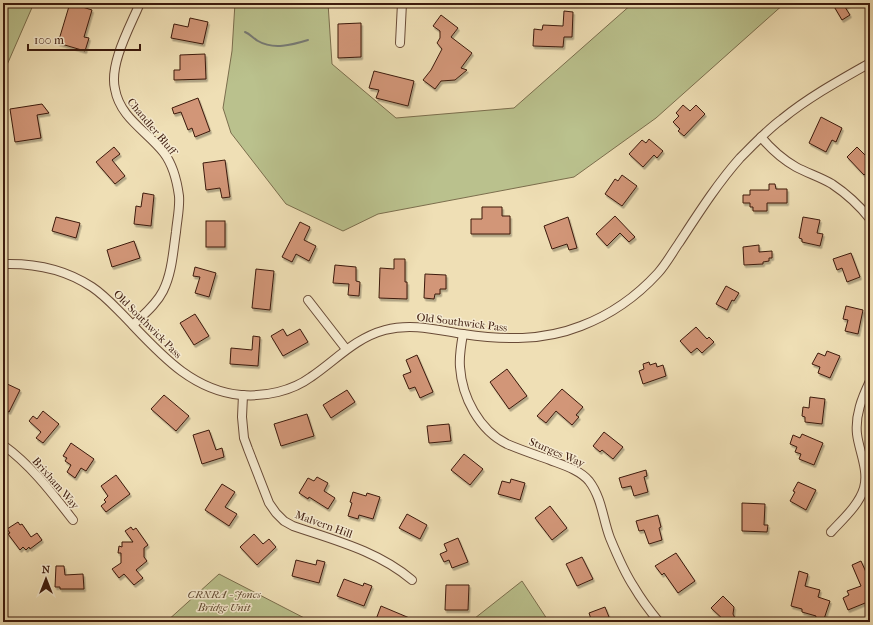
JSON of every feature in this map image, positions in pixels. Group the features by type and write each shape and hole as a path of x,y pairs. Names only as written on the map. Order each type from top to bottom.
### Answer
{"street":[{"name":"Chandler Bluff","path":"133,325 156,302 163,292 168,280 172,263 179,205 175,176 168,160 153,140 129,118 120,105 114,88 114,70 116,61 140,3"},
{"path":"400,43 402,3"},
{"name":"Old Southwick Pass","path":"3,264 46,267 66,273 81,280 105,297 165,359 186,375 214,389 243,395 278,392 295,386 309,379 346,349 372,335 400,327 429,328 463,334 508,339 549,336 583,325 618,307 640,291 659,271 720,183 761,137 782,118 817,93 870,63"},
{"path":"761,137 771,149 784,160 832,184 847,195 870,219"},
{"path":"308,300 346,349"},
{"name":"Sturges Way","path":"463,334 459,365 461,379 466,398 477,416 487,429 506,443 568,467 582,474 588,479 599,500 609,537 624,571 659,622"},
{"path":"831,532 846,516 861,496 868,478 857,426 863,396 870,381"},
{"name":"Malvern Hill","path":"243,395 242,417 244,438 269,503 284,521 293,526 371,553 412,580"},
{"name":"Brixham Way","path":"3,445 32,470 46,485 73,520"}],"green space":[{"path":"3,3 34,3 3,74"},
{"path":"235,3 328,3 332,64 396,118 514,108 633,3 785,3 656,118 574,177 378,214 343,231 286,204 231,133 223,108 232,51"},
{"name":"CRNRA - Jones Bridge Unit","path":"219,574 312,622 166,622"},
{"path":"522,581 549,622 470,622"}],"building":[{"path":"70,3 92,10 84,37 89,38 85,51 58,43"},
{"path":"832,3 853,3 845,7 850,15 842,20"},
{"path":"564,11 573,12 572,37 564,37 563,47 533,46 534,29 542,30 543,25 563,26"},
{"path":"441,15 458,28 451,37 472,53 461,68 467,70 455,80 441,81 435,89 423,80 431,70 442,49 437,43 440,38 440,31 433,26"},
{"path":"190,18 208,22 203,44 171,38 174,24 188,27"},
{"path":"361,23 361,57 338,58 338,24"},
{"path":"205,54 206,79 174,80 174,70 180,70 180,55"},
{"path":"374,71 414,81 408,106 376,98 379,90 369,88"},
{"path":"198,98 210,131 195,137 192,128 188,130 181,112 174,114 172,108"},
{"path":"42,104 49,113 37,115 41,138 15,142 10,109"},
{"path":"683,105 690,111 696,105 705,114 684,136 678,131 680,129 673,122 679,116 676,113"},
{"path":"821,117 842,128 836,142 832,140 826,152 809,143"},
{"path":"649,139 663,151 657,158 654,155 643,167 629,154 642,140 646,143"},
{"path":"114,147 120,154 112,160 125,176 115,184 96,162"},
{"path":"857,147 870,160 870,169 864,175 847,157"},
{"path":"225,160 230,197 222,198 220,188 206,190 203,163"},
{"path":"622,175 637,186 622,206 605,194 615,179 618,181"},
{"path":"769,184 775,184 776,189 787,189 787,203 767,203 767,211 753,211 753,207 750,207 750,203 743,203 743,195 750,195 750,190 769,190"},
{"path":"143,193 154,195 151,226 134,224 136,206 141,207"},
{"path":"482,207 502,207 502,216 510,216 510,234 471,234 471,219 482,219"},
{"path":"615,216 635,237 629,242 620,233 607,246 596,234"},
{"path":"56,217 80,223 76,238 52,231"},
{"path":"568,217 577,248 569,250 567,244 552,249 544,226"},
{"path":"803,217 820,220 817,233 823,234 820,246 802,242 802,239 799,238"},
{"path":"206,221 225,221 225,247 206,247"},
{"path":"300,222 310,227 304,240 316,246 309,261 296,254 292,262 282,257"},
{"path":"134,241 140,258 112,267 107,250"},
{"path":"759,245 759,252 772,251 772,258 769,258 769,261 763,262 763,264 744,265 743,247"},
{"path":"851,253 860,277 847,282 842,268 837,270 833,259"},
{"path":"394,259 405,259 407,299 379,298 380,268 394,269"},
{"path":"335,265 356,267 356,281 360,282 359,296 348,295 349,284 333,283"},
{"path":"195,267 216,273 209,297 195,293 200,277 193,276"},
{"path":"256,269 274,271 270,310 252,308"},
{"path":"425,274 446,275 446,289 440,289 440,294 435,294 434,299 424,298"},
{"path":"726,286 739,293 734,301 732,300 727,310 716,304"},
{"path":"846,306 863,310 858,334 845,331 848,320 843,319"},
{"path":"195,314 209,336 194,345 180,323"},
{"path":"696,327 707,339 709,337 714,342 702,353 697,348 691,353 680,341"},
{"path":"283,329 287,336 300,329 308,342 283,356 271,336"},
{"path":"253,336 260,337 258,366 230,364 231,348 252,350"},
{"path":"827,351 840,356 830,378 818,373 820,367 812,364 818,353 825,356"},
{"path":"417,355 433,392 420,398 415,387 409,389 403,375 411,372 406,360"},
{"path":"649,362 650,365 656,363 657,367 663,365 666,376 643,384 639,371 644,369 643,364"},
{"path":"507,369 527,396 509,409 490,382"},
{"path":"3,382 20,390 9,412 3,409"},
{"path":"562,389 583,407 576,415 579,417 572,425 556,411 546,423 537,416"},
{"path":"347,390 355,402 331,418 323,405"},
{"path":"164,395 189,416 176,431 151,409"},
{"path":"810,397 825,399 822,424 805,422 805,417 802,416 803,407 809,408"},
{"path":"43,411 59,424 43,443 36,438 41,432 29,421 33,416 37,419"},
{"path":"307,414 314,436 281,446 274,424"},
{"path":"449,424 451,441 429,443 427,426"},
{"path":"209,430 216,450 222,448 224,457 202,464 193,435"},
{"path":"604,432 623,447 613,459 602,450 600,452 593,446"},
{"path":"802,434 823,443 814,465 799,459 801,454 795,452 797,447 790,444 793,435 800,438"},
{"path":"71,443 94,459 86,471 81,468 75,478 67,472 71,465 65,461 67,458 63,456"},
{"path":"464,454 483,469 470,485 451,470"},
{"path":"646,470 647,476 644,477 648,492 634,496 631,486 622,488 619,478"},
{"path":"116,475 130,494 106,512 101,506 106,502 104,500 108,496 101,486"},
{"path":"317,477 328,483 324,491 335,498 328,509 309,497 308,499 299,493 308,478 314,481"},
{"path":"511,479 525,483 520,500 498,494 502,481 510,483"},
{"path":"798,482 816,490 806,510 790,501"},
{"path":"222,484 235,492 225,507 237,514 229,526 205,510"},
{"path":"353,492 366,496 367,493 380,497 373,519 359,515 358,519 348,516 352,503 350,502"},
{"path":"742,503 765,504 764,525 768,525 767,532 742,531"},
{"path":"550,506 567,528 552,540 535,518"},
{"path":"407,514 427,525 420,539 399,528"},
{"path":"658,515 662,540 649,544 644,530 639,531 636,521"},
{"path":"18,522 20,525 22,524 31,537 37,533 42,540 30,549 29,547 26,550 23,547 20,550 8,534 10,533 7,529"},
{"path":"131,527 133,530 136,528 148,545 144,548 144,557 147,561 136,570 143,578 134,585 124,574 119,578 112,569 121,563 121,553 118,553 119,546 122,547 122,542 133,542 125,531"},
{"path":"254,534 263,544 269,539 276,547 257,565 240,547"},
{"path":"458,538 468,562 452,568 449,560 444,562 440,554 447,551 444,544"},
{"path":"676,553 695,581 678,593 664,573 662,575 655,566"},
{"path":"582,557 593,579 577,586 566,564"},
{"path":"296,560 316,565 317,560 325,562 319,583 292,576"},
{"path":"861,561 870,581 870,601 848,610 843,598 849,595 847,591 861,586 852,565"},
{"path":"56,566 64,566 65,575 83,574 84,589 60,589 60,587 55,587"},
{"path":"799,571 808,574 805,586 820,590 818,597 830,601 823,622 815,622 816,616 802,612 802,609 791,606"},
{"path":"344,579 363,586 364,583 372,586 364,606 337,596"},
{"path":"446,585 469,585 468,610 445,610"},
{"path":"723,596 734,607 733,614 737,622 726,622 711,608"},
{"path":"381,606 419,622 375,622"},
{"path":"605,607 611,622 592,622 589,613"}],"waterway":[{"path":"245,32 264,44 276,46 296,44 308,40"}]}
